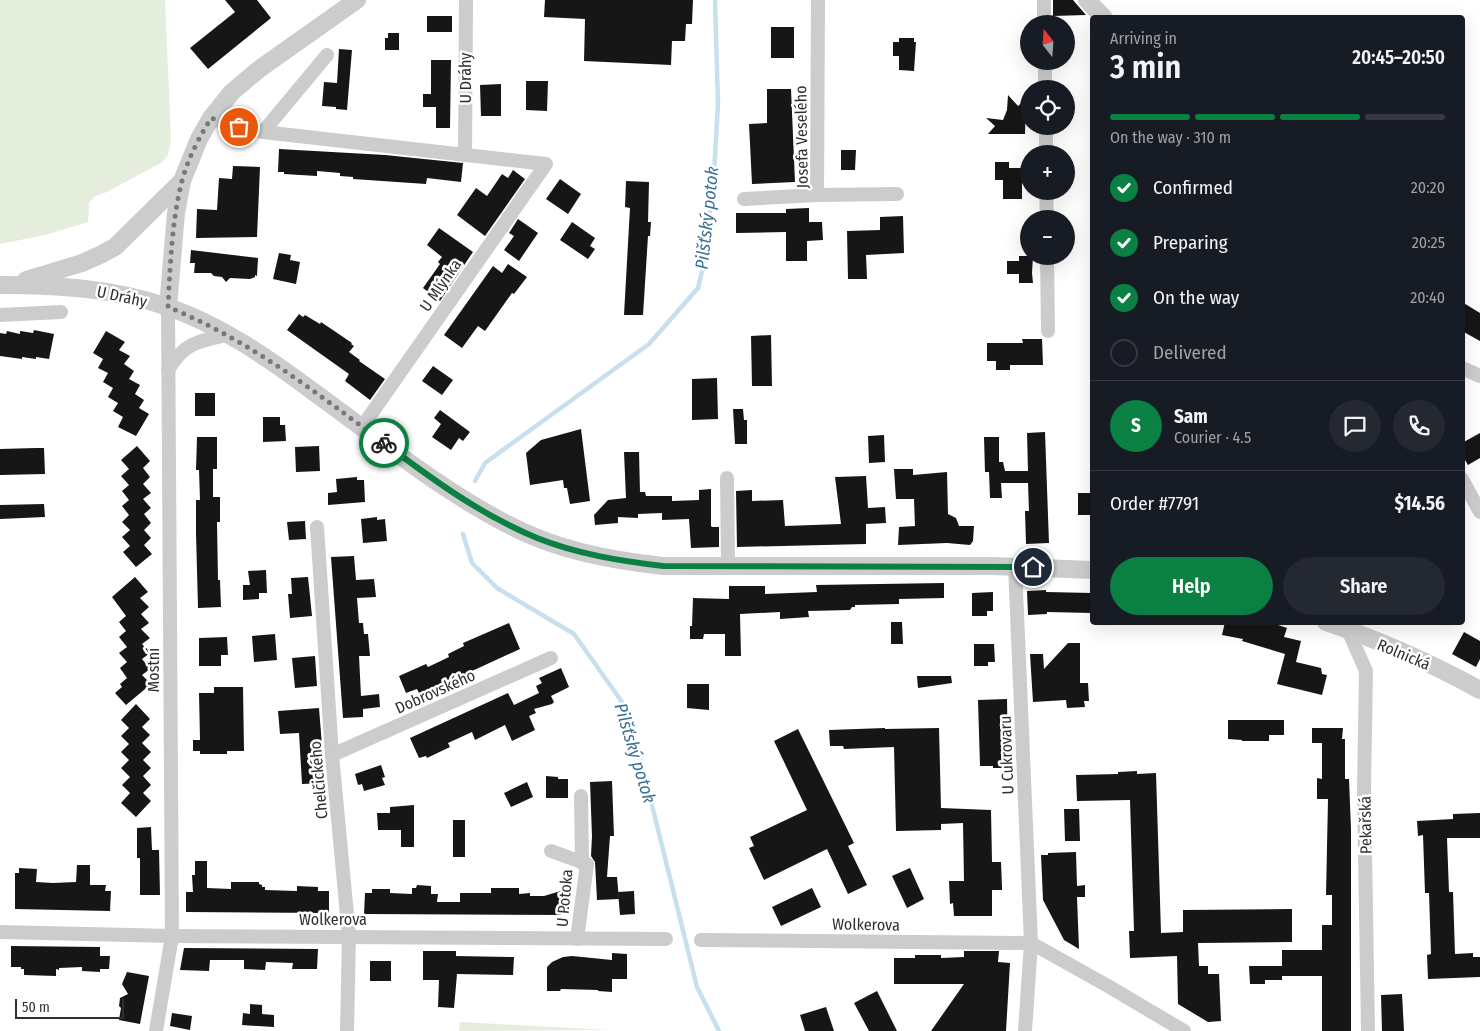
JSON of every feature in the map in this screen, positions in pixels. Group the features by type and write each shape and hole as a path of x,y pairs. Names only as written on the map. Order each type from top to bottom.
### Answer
{"street":[{"name":"U Dráhy","path":"4,285 47,286 115,293 168,307 176,213 182,181 199,139 211,118 232,92 258,70 357,0"},
{"name":"U Dráhy","path":"465,155 466,0"},
{"name":"Josefa Veselého","path":"818,0 817,195 897,194"},
{"path":"1044,0 1044,15"},
{"path":"1087,0 1101,15"},
{"path":"263,132 327,55"},
{"path":"211,118 263,132 465,155"},
{"name":"U Mlýnka","path":"362,427 546,164 465,155"},
{"name":"U Dráhy","path":"4,285 82,263 116,246 182,181"},
{"path":"744,199 817,195"},
{"path":"1047,265 1048,331"},
{"path":"168,307 227,335 272,361 464,500 537,538 578,552 620,561 663,566 1015,566 1090,570"},
{"name":"Mostní","path":"156,1031 172,936 168,307"},
{"path":"0,315 60,312"},
{"path":"168,370 183,350 189,346 227,335"},
{"path":"1465,369 1480,376"},
{"path":"727,478 728,566"},
{"path":"1465,484 1480,512"},
{"name":"Chelčického","path":"317,527 332,755 349,936 347,1031"},
{"name":"U Cukrovaru","path":"1015,566 1031,943 1025,1031"},
{"name":"Rolnická","path":"1348,626 1480,690"},
{"name":"Pekařská","path":"1348,626 1366,671 1364,790 1368,1031"},
{"name":"Dobrovského","path":"332,755 551,658"},
{"name":"U Potoka","path":"580,796 582,863"},
{"name":"U Potoka","path":"551,851 586,864 578,939"},
{"name":"Wolkerova","path":"0,932 172,936 666,940"},
{"name":"Wolkerova","path":"701,940 1031,943"},
{"path":"1031,943 1184,1031"}],"green space":[{"path":"0,0 165,0 171,140 168,155 161,163 107,192 95,196 89,203 88,222 45,235 0,244"},
{"path":"460,1022 609,1030 459,1031"}],"building":[{"path":"225,0 257,0 271,18 208,69 190,48 235,12"},
{"path":"545,0 693,0 692,24 686,24 685,41 672,41 671,65 584,61 585,19 544,17"},
{"path":"1053,0 1073,0 1086,15 1075,15 1053,15"},
{"path":"427,16 452,16 452,32 427,32"},
{"path":"771,27 794,27 794,58 771,58"},
{"path":"388,33 399,33 399,50 385,50 385,38 388,38"},
{"path":"899,38 914,38 914,42 916,42 914,71 899,70 899,56 893,56 893,42 899,42"},
{"path":"339,49 352,50 347,110 322,106 324,82 337,83"},
{"path":"431,60 451,60 450,128 436,128 436,107 423,107 423,94 431,94"},
{"path":"526,81 548,81 547,111 526,110"},
{"path":"501,84 501,116 481,116 480,85"},
{"path":"767,89 791,89 795,182 752,184 749,124 767,123"},
{"path":"1008,95 1018,106 1020,104 1020,134 988,134 995,126 986,118 1003,120 1007,110"},
{"path":"279,149 385,155 463,163 461,182 427,178 426,184 353,179 353,177 340,176 340,173 317,171 317,176 284,174 284,172 278,172"},
{"path":"841,150 856,150 855,170 841,170"},
{"path":"995,162 1009,162 1009,168 1020,168 1020,199 1003,199 1003,180 995,180"},
{"path":"233,166 260,167 257,237 196,238 197,209 217,210 219,178 232,179"},
{"path":"513,170 525,179 485,236 457,215 476,188 487,196 502,174 508,178"},
{"path":"560,179 581,194 568,214 546,199"},
{"path":"626,181 649,182 648,222 651,222 650,236 648,236 643,315 624,315 630,208 625,207"},
{"path":"809,208 809,222 822,222 823,240 807,241 807,261 786,261 786,232 736,233 736,213 786,213 786,209"},
{"path":"903,216 904,253 866,255 867,279 848,279 847,231 880,230 880,217"},
{"path":"518,219 538,233 519,261 504,250 514,236 509,233"},
{"path":"572,222 595,238 590,246 595,249 588,259 560,240"},
{"path":"439,228 473,252 440,301 423,288 440,264 438,262 442,257 427,245"},
{"path":"191,250 258,258 257,276 255,275 255,277 250,279 230,278 226,282 222,277 214,276 211,273 194,273 195,263 190,263"},
{"path":"279,253 291,255 290,260 300,262 296,284 273,279"},
{"path":"1020,256 1020,265 1032,265 1033,283 1019,283 1019,274 1007,274 1007,261 1019,261"},
{"path":"508,264 527,277 514,294 512,293 485,331 478,326 462,348 444,335 493,266 502,273"},
{"path":"1465,304 1480,313 1480,341 1465,333"},
{"path":"299,314 303,317 305,315 320,324 321,322 352,343 354,346 349,352 385,379 370,400 345,381 349,374 287,330"},
{"path":"34,330 54,334 49,359 22,357 22,359 0,356 0,333 6,334 7,331 20,334 20,331 33,333"},
{"path":"106,331 125,342 119,350 130,356 124,364 134,371 129,379 140,385 135,394 144,400 139,408 149,414 136,436 118,427 123,417 113,411 118,403 108,397 113,388 103,382 108,373 98,368 103,359 93,353"},
{"path":"771,335 772,386 752,386 751,336"},
{"path":"1022,339 1042,339 1043,365 1010,365 1010,370 996,370 996,361 987,361 987,343 1023,343"},
{"path":"433,366 453,380 442,395 422,381"},
{"path":"717,378 718,419 692,420 692,379"},
{"path":"195,393 215,393 215,416 195,416"},
{"path":"733,409 743,409 744,420 747,420 747,444 735,444"},
{"path":"440,410 470,432 463,441 459,438 451,450 432,437 441,424 434,418"},
{"path":"263,417 280,417 280,425 285,425 286,441 263,442"},
{"path":"581,429 590,501 570,504 567,488 564,488 563,480 530,485 526,453 541,440"},
{"path":"1045,432 1049,543 1026,544 1025,511 1029,511 1028,483 1001,483 1002,498 990,498 989,472 985,472 984,437 999,437 999,462 1003,462 1005,471 1028,471 1027,433"},
{"path":"1480,433 1480,458 1468,465 1465,460 1465,441"},
{"path":"884,435 885,462 869,463 868,436"},
{"path":"197,437 217,437 217,469 213,469 213,497 220,497 220,522 217,522 218,580 220,580 221,607 198,608 196,500 200,500 199,470 196,470"},
{"path":"137,446 150,461 143,468 150,477 143,484 151,493 143,499 151,508 144,514 151,523 144,530 151,538 144,545 152,554 136,567 123,552 130,546 122,537 130,530 122,522 129,515 122,506 129,500 122,491 129,485 121,476 129,469 121,460"},
{"path":"319,446 320,471 296,472 295,447"},
{"path":"44,448 45,474 0,475 0,449"},
{"path":"624,452 639,452 640,492 645,492 646,496 672,496 672,501 699,500 699,490 711,489 711,526 719,527 719,547 691,548 689,519 662,520 662,513 638,514 638,518 618,517 618,523 595,525 594,515 608,500 626,498"},
{"path":"894,469 913,469 913,475 947,472 948,514 956,518 959,526 974,526 973,541 970,545 947,543 898,545 899,527 915,526 914,499 896,499"},
{"path":"866,476 868,508 885,507 886,523 866,524 866,544 737,547 736,491 752,490 752,501 783,500 785,526 841,524 835,477"},
{"path":"357,477 357,480 364,480 365,502 328,505 328,493 337,492 336,479"},
{"path":"1078,493 1090,493 1090,515 1078,515"},
{"path":"44,504 45,517 0,519 0,505"},
{"path":"377,517 377,520 385,519 387,541 363,543 361,519"},
{"path":"305,521 306,539 289,540 287,522"},
{"path":"354,556 356,580 374,579 376,597 357,598 359,623 363,623 364,634 368,634 370,656 359,656 361,696 379,694 380,707 363,709 363,717 343,718 331,557"},
{"path":"266,570 267,593 259,593 259,599 243,600 243,585 250,585 248,571"},
{"path":"135,577 148,592 140,598 149,607 141,614 149,623 141,629 150,638 142,644 150,653 142,659 150,669 142,675 151,684 126,705 115,693 122,687 120,684 127,678 120,668 127,662 119,653 127,647 119,637 126,631 119,622 126,616 112,597"},
{"path":"308,577 312,616 290,618 288,594 292,594 291,578"},
{"path":"944,583 944,598 899,599 899,604 855,605 850,610 808,611 809,617 780,619 780,612 740,614 741,656 725,656 725,634 704,634 703,639 690,639 693,598 729,599 729,586 765,586 765,594 817,592 816,585"},
{"path":"1046,590 1046,592 1090,593 1090,613 1047,612 1047,614 1028,615 1027,591"},
{"path":"993,592 993,611 987,611 987,616 972,616 972,593"},
{"path":"891,622 902,622 903,644 891,644"},
{"path":"509,623 520,649 420,695 417,689 406,693 399,676 426,664 428,667 449,657 448,654 464,646 463,643"},
{"path":"1224,625 1278,625 1287,628 1284,637 1301,641 1296,662 1321,668 1322,674 1327,675 1322,695 1277,684 1285,654 1242,641 1243,639 1222,635"},
{"path":"1464,632 1480,641 1480,659 1476,667 1452,654"},
{"path":"275,634 277,660 254,662 252,636"},
{"path":"227,637 228,655 221,655 221,666 199,666 199,638"},
{"path":"1068,643 1080,643 1080,683 1088,683 1089,701 1084,701 1085,707 1067,708 1066,700 1033,702 1030,654 1043,654 1044,669"},
{"path":"974,644 994,644 995,662 988,662 988,666 974,666"},
{"path":"315,656 317,686 295,688 292,658"},
{"path":"561,668 569,687 551,696 554,702 552,704 534,709 536,713 529,716 535,730 512,741 505,725 475,740 472,732 448,743 450,747 427,758 426,756 419,758 410,738 508,693 514,705 539,693 536,686 542,683 539,678"},
{"path":"917,676 951,676 952,683 918,688"},
{"path":"687,684 709,684 709,710 687,708"},
{"path":"214,687 243,687 244,751 227,751 227,754 200,754 200,751 193,751 193,740 200,740 199,693 214,693"},
{"path":"1007,699 1008,765 1005,765 1005,768 980,766 978,700"},
{"path":"136,704 150,719 142,727 150,735 142,743 151,752 143,760 151,768 143,776 151,785 143,793 151,801 136,817 121,803 130,793 122,785 130,777 121,768 129,760 121,752 129,744 121,736 129,728 121,720"},
{"path":"319,708 325,783 302,784 299,733 280,734 278,711"},
{"path":"1228,720 1284,720 1284,735 1269,735 1269,741 1228,739"},
{"path":"939,728 941,808 991,810 992,862 1001,862 1002,887 1002,890 992,890 992,916 954,916 953,903 950,904 949,881 964,881 963,823 941,824 941,830 896,831 894,747 844,749 843,746 830,746 829,730"},
{"path":"1312,728 1343,728 1342,739 1345,739 1345,779 1349,779 1351,829 1351,1031 1322,1031 1322,976 1282,976 1282,950 1322,950 1322,925 1332,925 1332,895 1326,895 1328,799 1317,799 1317,778 1322,779 1322,743 1312,743"},
{"path":"798,729 854,843 848,846 867,885 848,894 827,849 764,880 749,848 754,846 750,837 807,810 774,741"},
{"path":"381,765 385,777 382,778 385,785 364,791 362,784 358,785 355,774"},
{"path":"1137,771 1137,774 1156,773 1161,933 1183,932 1183,910 1292,909 1292,942 1198,943 1199,966 1208,966 1208,974 1219,974 1221,1021 1208,1022 1178,1004 1177,956 1130,958 1129,931 1134,931 1130,800 1077,801 1076,775 1118,774 1118,772"},
{"path":"546,776 568,779 568,798 546,798"},
{"path":"612,781 614,836 610,836 607,877 617,877 619,899 597,900 595,862 591,856 590,782"},
{"path":"527,782 533,797 511,807 504,793"},
{"path":"414,805 414,847 401,847 401,830 378,830 377,813 390,813 390,807"},
{"path":"1064,809 1079,809 1080,841 1065,841"},
{"path":"1480,813 1480,838 1447,838 1449,892 1453,892 1455,954 1473,953 1473,957 1480,957 1480,977 1428,979 1427,955 1431,954 1429,893 1425,893 1423,835 1418,836 1417,821 1453,819 1453,814"},
{"path":"453,820 465,820 465,857 453,857"},
{"path":"151,827 152,850 159,850 160,895 140,895 140,858 137,858 137,828"},
{"path":"1076,852 1077,886 1085,885 1085,897 1077,897 1079,949 1064,940 1043,900 1041,855"},
{"path":"195,861 207,861 207,888 231,889 231,882 259,882 262,887 265,887 265,890 297,891 297,886 318,887 318,891 329,891 329,913 186,912 186,892 193,892 192,875 195,875"},
{"path":"77,865 90,865 90,885 106,885 105,891 111,891 110,911 15,909 15,873 19,873 19,868 37,869 36,882 76,882"},
{"path":"910,868 924,899 907,908 892,876"},
{"path":"417,885 431,886 431,894 438,894 437,902 460,902 460,893 491,893 491,888 519,888 519,894 530,893 530,896 544,896 564,890 563,897 569,897 569,915 364,914 365,893 372,893 372,889 390,889 390,893 412,894 412,888 416,888"},
{"path":"812,888 821,907 781,926 772,907"},
{"path":"634,891 635,914 620,915 618,892"},
{"path":"11,946 100,947 100,956 110,956 109,969 100,969 100,972 82,971 82,967 59,968 59,970 56,969 56,976 24,975 24,969 21,969 21,967 11,967"},
{"path":"184,948 318,949 317,969 292,969 293,963 266,962 265,970 244,969 244,960 210,960 209,971 180,970"},
{"path":"423,951 456,951 456,956 514,957 513,975 457,974 454,1008 438,1007 439,980 423,980"},
{"path":"964,951 999,951 998,962 1010,963 1006,1031 931,1031 964,984 894,984 894,958 915,958 915,955 941,955 941,958 964,957"},
{"path":"612,953 627,954 627,979 612,979 612,992 561,989 560,991 547,991 547,967 552,962 563,957 572,956 612,960"},
{"path":"370,961 391,961 391,981 370,981"},
{"path":"1249,966 1282,966 1282,980 1265,980 1265,984 1250,984"},
{"path":"127,972 149,976 140,1024 119,1020 120,998 128,994 122,984"},
{"path":"877,991 897,1031 869,1031 854,1003"},
{"path":"1402,994 1404,1031 1382,1031 1381,995"},
{"path":"250,1004 262,1005 262,1014 274,1015 274,1027 242,1025 243,1013 250,1014"},
{"path":"826,1007 834,1031 805,1031 800,1015"},
{"path":"172,1013 192,1016 190,1030 170,1026"}],"waterway":[{"name":"Pilšťský potok","path":"475,481 485,463 649,344 698,288 705,259 714,173 718,104 715,0"},
{"name":"Pilšťský potok","path":"463,534 472,563 497,588 574,634 622,702 642,765 697,987 719,1031"}],"way so far":[{"path":"239,127 211,118 190,158 182,181 176,213 168,307 227,335 272,361 384,443"}],"route":[{"path":"384,443 464,500 508,524 537,538 578,552 620,561 663,566 1033,567"}]}
